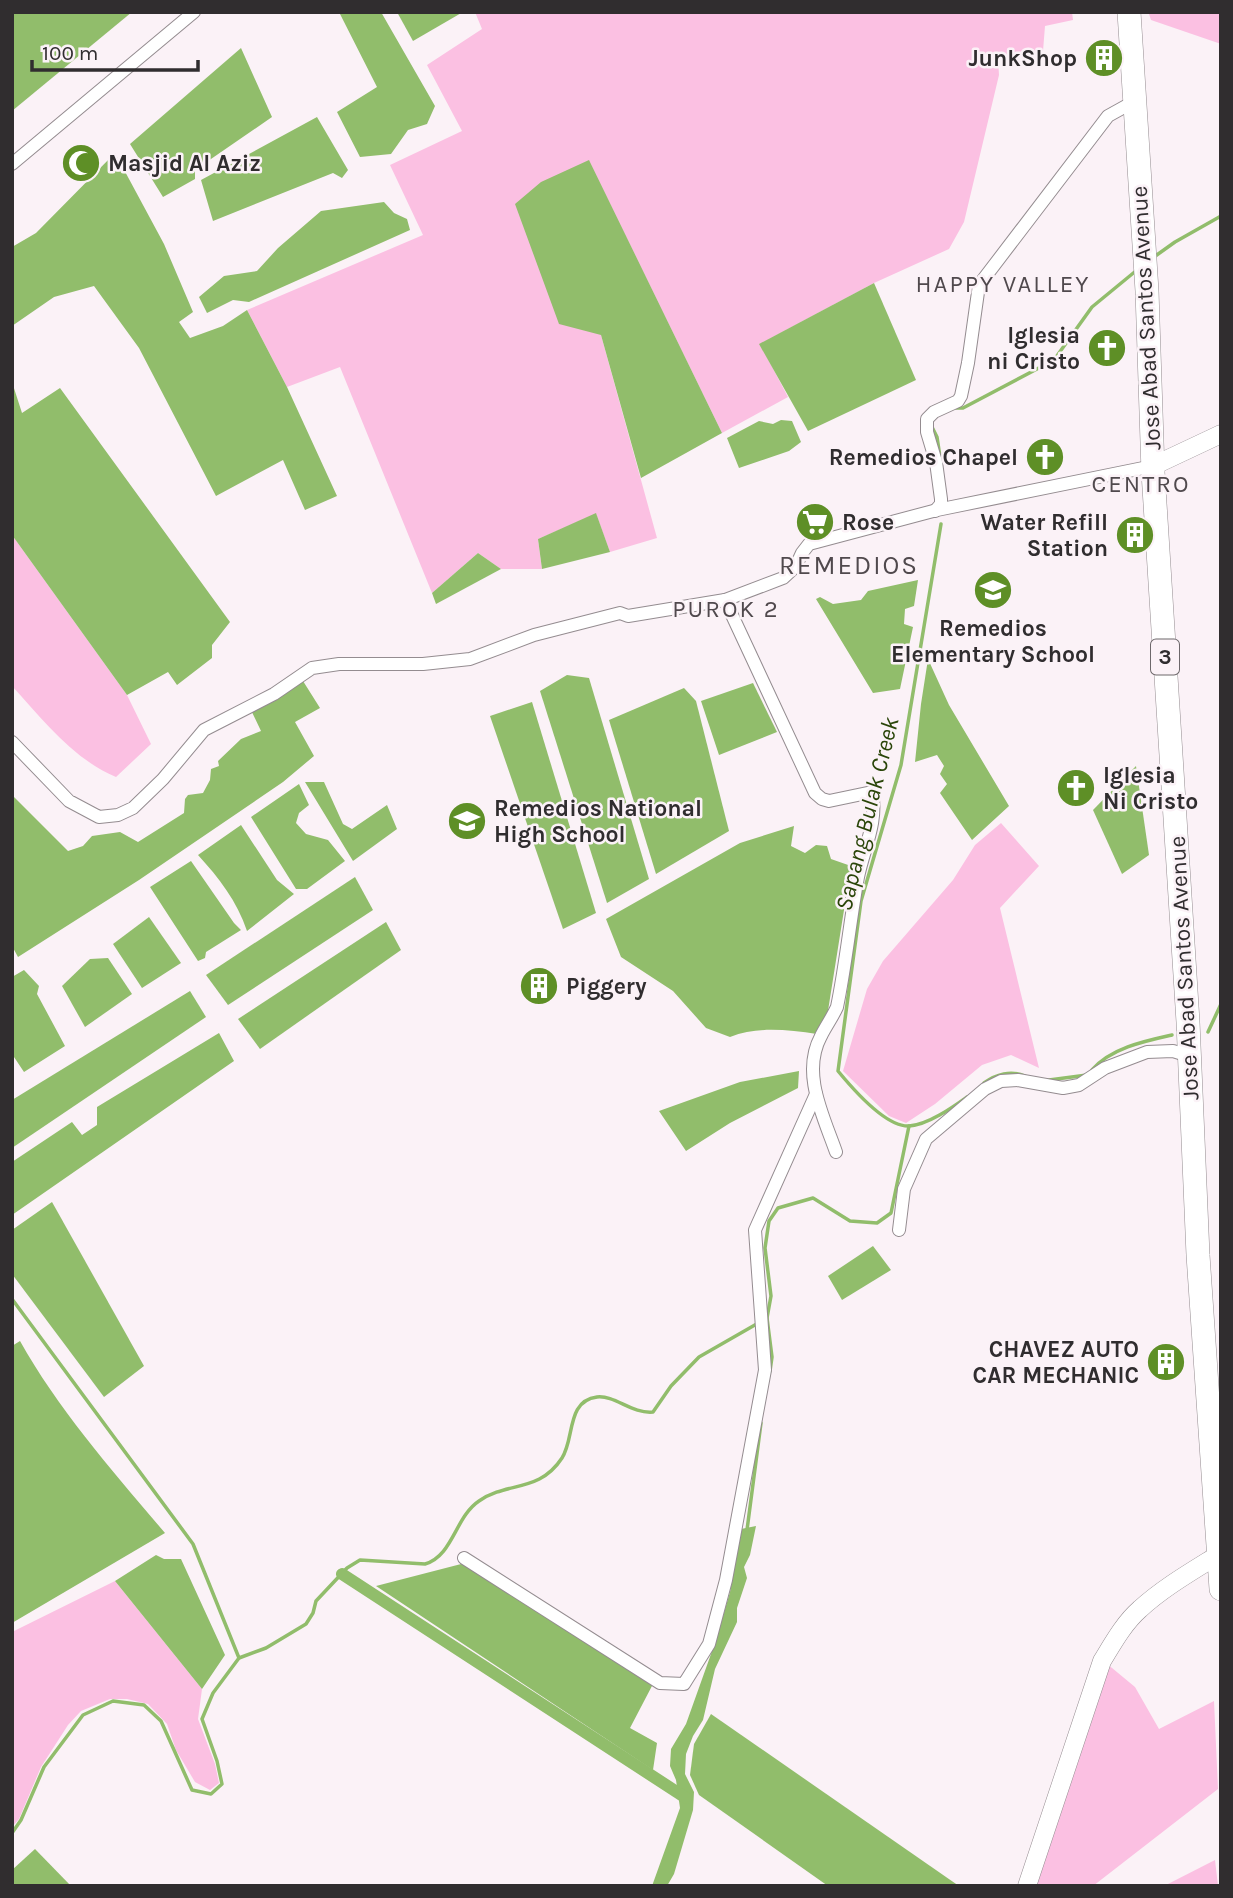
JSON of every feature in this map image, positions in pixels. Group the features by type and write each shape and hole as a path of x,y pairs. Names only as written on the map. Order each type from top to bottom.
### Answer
{"highway":[{"name":"Jose Abad Santos Avenue","path":"1129,12 1147,291 1153,466 1198,1208 1198,1255 1221,1588"}],"street":[{"path":"12,164 194,12"},
{"path":"935,511 941,504 941,499 936,462 926,432 927,419 934,412 958,401 961,396 979,285 1108,116 1135,101"},
{"path":"12,742 69,801 99,817 118,816 133,808 163,779 204,730 274,694 312,668 339,663 423,664 470,659 534,635 620,613 628,616 724,600 789,574 809,544 935,511 1153,466 1221,435"},
{"path":"724,600 816,793 829,801 872,792 875,807 859,874 837,1007 830,1025 821,1036 811,1070 835,1152"},
{"path":"899,1230 904,1189 926,1139 985,1089 1001,1080 1018,1080 1063,1088 1079,1085 1105,1068 1147,1052 1173,1051 1189,1056"},
{"path":"464,1558 660,1683 684,1684 709,1644 726,1580 765,1370 755,1230 816,1094"},
{"path":"1027,1886 1102,1661 1139,1610 1220,1553"}],"shaded area":[{"path":"12,12 132,12 12,111"},
{"path":"339,12 381,12 435,106 427,124 408,130 391,154 360,157 337,112 377,87"},
{"path":"397,12 463,12 413,41"},
{"path":"475,12 1072,12 1073,20 1045,26 1043,51 998,60 999,75 964,222 949,249 874,283 760,344 788,397 722,433 589,161 601,335 657,538 610,552 596,514 538,539 542,569 501,569 478,553 432,593 340,367 287,387 247,310 423,235 390,165 462,131 427,65 482,29"},
{"path":"1221,12 1221,44 1151,20 1149,14"},
{"path":"241,48 272,117 195,170 195,179 163,197 130,144"},
{"path":"317,117 348,170 342,178 333,173 213,221 201,180"},
{"path":"115,153 164,244 193,312 179,322 190,338 223,326 247,310 287,387 337,496 305,510 283,460 216,496 139,348 94,286 54,297 12,326 12,247 36,233"},
{"path":"589,160 722,433 641,478 601,335 559,324 515,204 541,182"},
{"path":"384,202 394,213 407,219 410,230 249,302 233,300 207,313 199,297 224,276 257,271 278,248 321,211"},
{"path":"874,283 916,380 808,431 759,344"},
{"path":"12,382 22,413 60,388 230,622 212,645 212,658 177,685 168,672 127,695 12,535"},
{"path":"781,420 792,421 801,442 789,451 739,468 727,438 759,421 773,424"},
{"path":"596,513 610,552 542,569 538,539"},
{"path":"12,535 127,695 151,744 116,777 72,749 12,686"},
{"path":"478,553 501,569 436,604 432,593"},
{"path":"918,580 914,606 905,609 904,624 913,627 900,689 873,693 816,599 820,597 833,604 861,600 868,591"},
{"path":"928,659 949,705 1009,806 972,840 940,793 947,784 940,774 944,766 937,755 915,762"},
{"path":"567,675 589,678 649,879 607,903 540,691"},
{"path":"303,681 320,708 295,722 314,756 283,782 139,880 18,957 12,946 12,795 68,851 83,846 92,836 120,832 138,842 184,813 185,799 188,795 203,793 210,780 211,769 219,766 218,761 241,739 261,731 250,708"},
{"path":"753,683 777,732 719,755 701,701"},
{"path":"684,688 696,701 729,831 656,874 609,720"},
{"path":"532,702 596,913 563,929 490,716"},
{"path":"1136,766 1149,855 1122,874 1093,810"},
{"path":"305,782 324,782 343,824 352,829 387,805 397,829 353,861"},
{"path":"299,784 309,805 299,813 296,823 306,834 328,840 345,861 307,889 296,889 251,817"},
{"path":"1001,823 1039,866 1000,908 1039,1068 1011,1055 982,1065 935,1104 906,1123 889,1116 843,1071 867,989 883,961 953,880 975,845"},
{"path":"241,825 277,880 294,894 247,931 227,890 198,855"},
{"path":"794,826 791,846 805,853 816,845 827,846 831,859 851,866 827,1017 817,1034 762,1030 730,1037 706,1028 673,991 621,957 606,919 740,843"},
{"path":"191,861 241,930 206,952 205,958 198,961 150,887"},
{"path":"355,877 373,910 228,1005 206,975"},
{"path":"149,917 181,963 142,988 113,944"},
{"path":"386,922 401,950 260,1049 238,1019"},
{"path":"108,958 132,994 85,1027 62,986 90,959"},
{"path":"24,970 39,986 37,994 65,1046 24,1072 12,1054 12,977"},
{"path":"190,991 206,1017 12,1148 12,1100"},
{"path":"219,1033 234,1061 12,1215 12,1162 72,1122 82,1135 97,1125 97,1107"},
{"path":"799,1071 798,1088 730,1123 686,1151 659,1111 740,1082"},
{"path":"52,1202 144,1366 104,1397 12,1274 12,1230"},
{"path":"873,1246 891,1270 842,1300 828,1276"},
{"path":"20,1341 69,1416 165,1533 12,1623 12,1346"},
{"path":"756,1526 750,1555 744,1567 747,1578 737,1608 737,1622 715,1669 703,1720 686,1754 685,1774 694,1792 693,1810 674,1874 667,1886 652,1886 680,1808 676,1780 670,1766 671,1749 686,1724 716,1640 730,1592 741,1529"},
{"path":"156,1555 164,1559 181,1559 225,1655 202,1689 115,1581"},
{"path":"465,1563 653,1684 630,1728 657,1743 653,1770 376,1586"},
{"path":"115,1581 202,1689 198,1719 215,1764 219,1783 210,1790 195,1782 176,1750 167,1724 148,1704 127,1699 110,1699 81,1711 68,1725 41,1767 19,1819 12,1827 12,1632"},
{"path":"1106,1663 1135,1687 1159,1729 1214,1701 1218,1789 1093,1886 1032,1886"},
{"path":"711,1714 959,1886 828,1886 699,1795 690,1775 694,1744"},
{"path":"35,1849 71,1886 12,1886 12,1870"},
{"path":"1215,1860 1218,1886 1164,1886"}],"waterway":[{"path":"1154,257 1221,216"},
{"name":"Sapang Bulak Creek","path":"956,408 963,408 1054,360 1092,307 1137,270"},
{"name":"Sapang Bulak Creek","path":"932,427 937,437 940,457"},
{"name":"Sapang Bulak Creek","path":"941,524 901,765 861,901 838,1071 880,1114 900,1125 909,1126 924,1122 967,1097"},
{"path":"1208,1032 1221,1004"},
{"path":"1092,1070 1119,1051 1172,1035"},
{"path":"984,1083 1004,1074 1025,1076"},
{"path":"1049,1080 1087,1075"},
{"path":"770,1371 772,1357 767,1318 771,1296 765,1248 769,1221 778,1208 813,1198 850,1221 877,1223 891,1213 909,1126"},
{"path":"12,1299 193,1544 239,1658"},
{"path":"12,1833 21,1820 44,1767 83,1715 113,1701 144,1705 161,1721 192,1790 211,1794 222,1784 202,1719 213,1693 239,1658 266,1648 306,1624 316,1601 347,1568 360,1560 425,1564 434,1560 448,1545 464,1516 479,1501 501,1491 533,1482 553,1469 566,1450 576,1413 580,1405 587,1400 604,1397 638,1410 653,1412 671,1386 699,1357 767,1318"},
{"path":"747,1530 761,1423"},
{"path":"342,1574 686,1798"}],"place":[{"name":"JunkShop","path":"1104,58"},
{"name":"Masjid Al Aziz","path":"81,163"},
{"name":"Iglesia ni Cristo","path":"1107,348"},
{"name":"Remedios Chapel","path":"1045,457"},
{"name":"Rose","path":"815,522"},
{"name":"Water Refill Station","path":"1135,535"},
{"name":"Remedios Elementary School","path":"993,590"},
{"name":"Iglesia Ni Cristo","path":"1076,788"},
{"name":"Remedios National High School","path":"467,821"},
{"name":"Piggery","path":"539,986"},
{"name":"CHAVEZ AUTO CAR MECHANIC","path":"1166,1362"}],"district":[{"name":"HAPPY VALLEY","path":"1003,284"},
{"name":"CENTRO","path":"1141,484"},
{"name":"REMEDIOS","path":"849,565"},
{"name":"PUROK 2","path":"726,609"}]}
